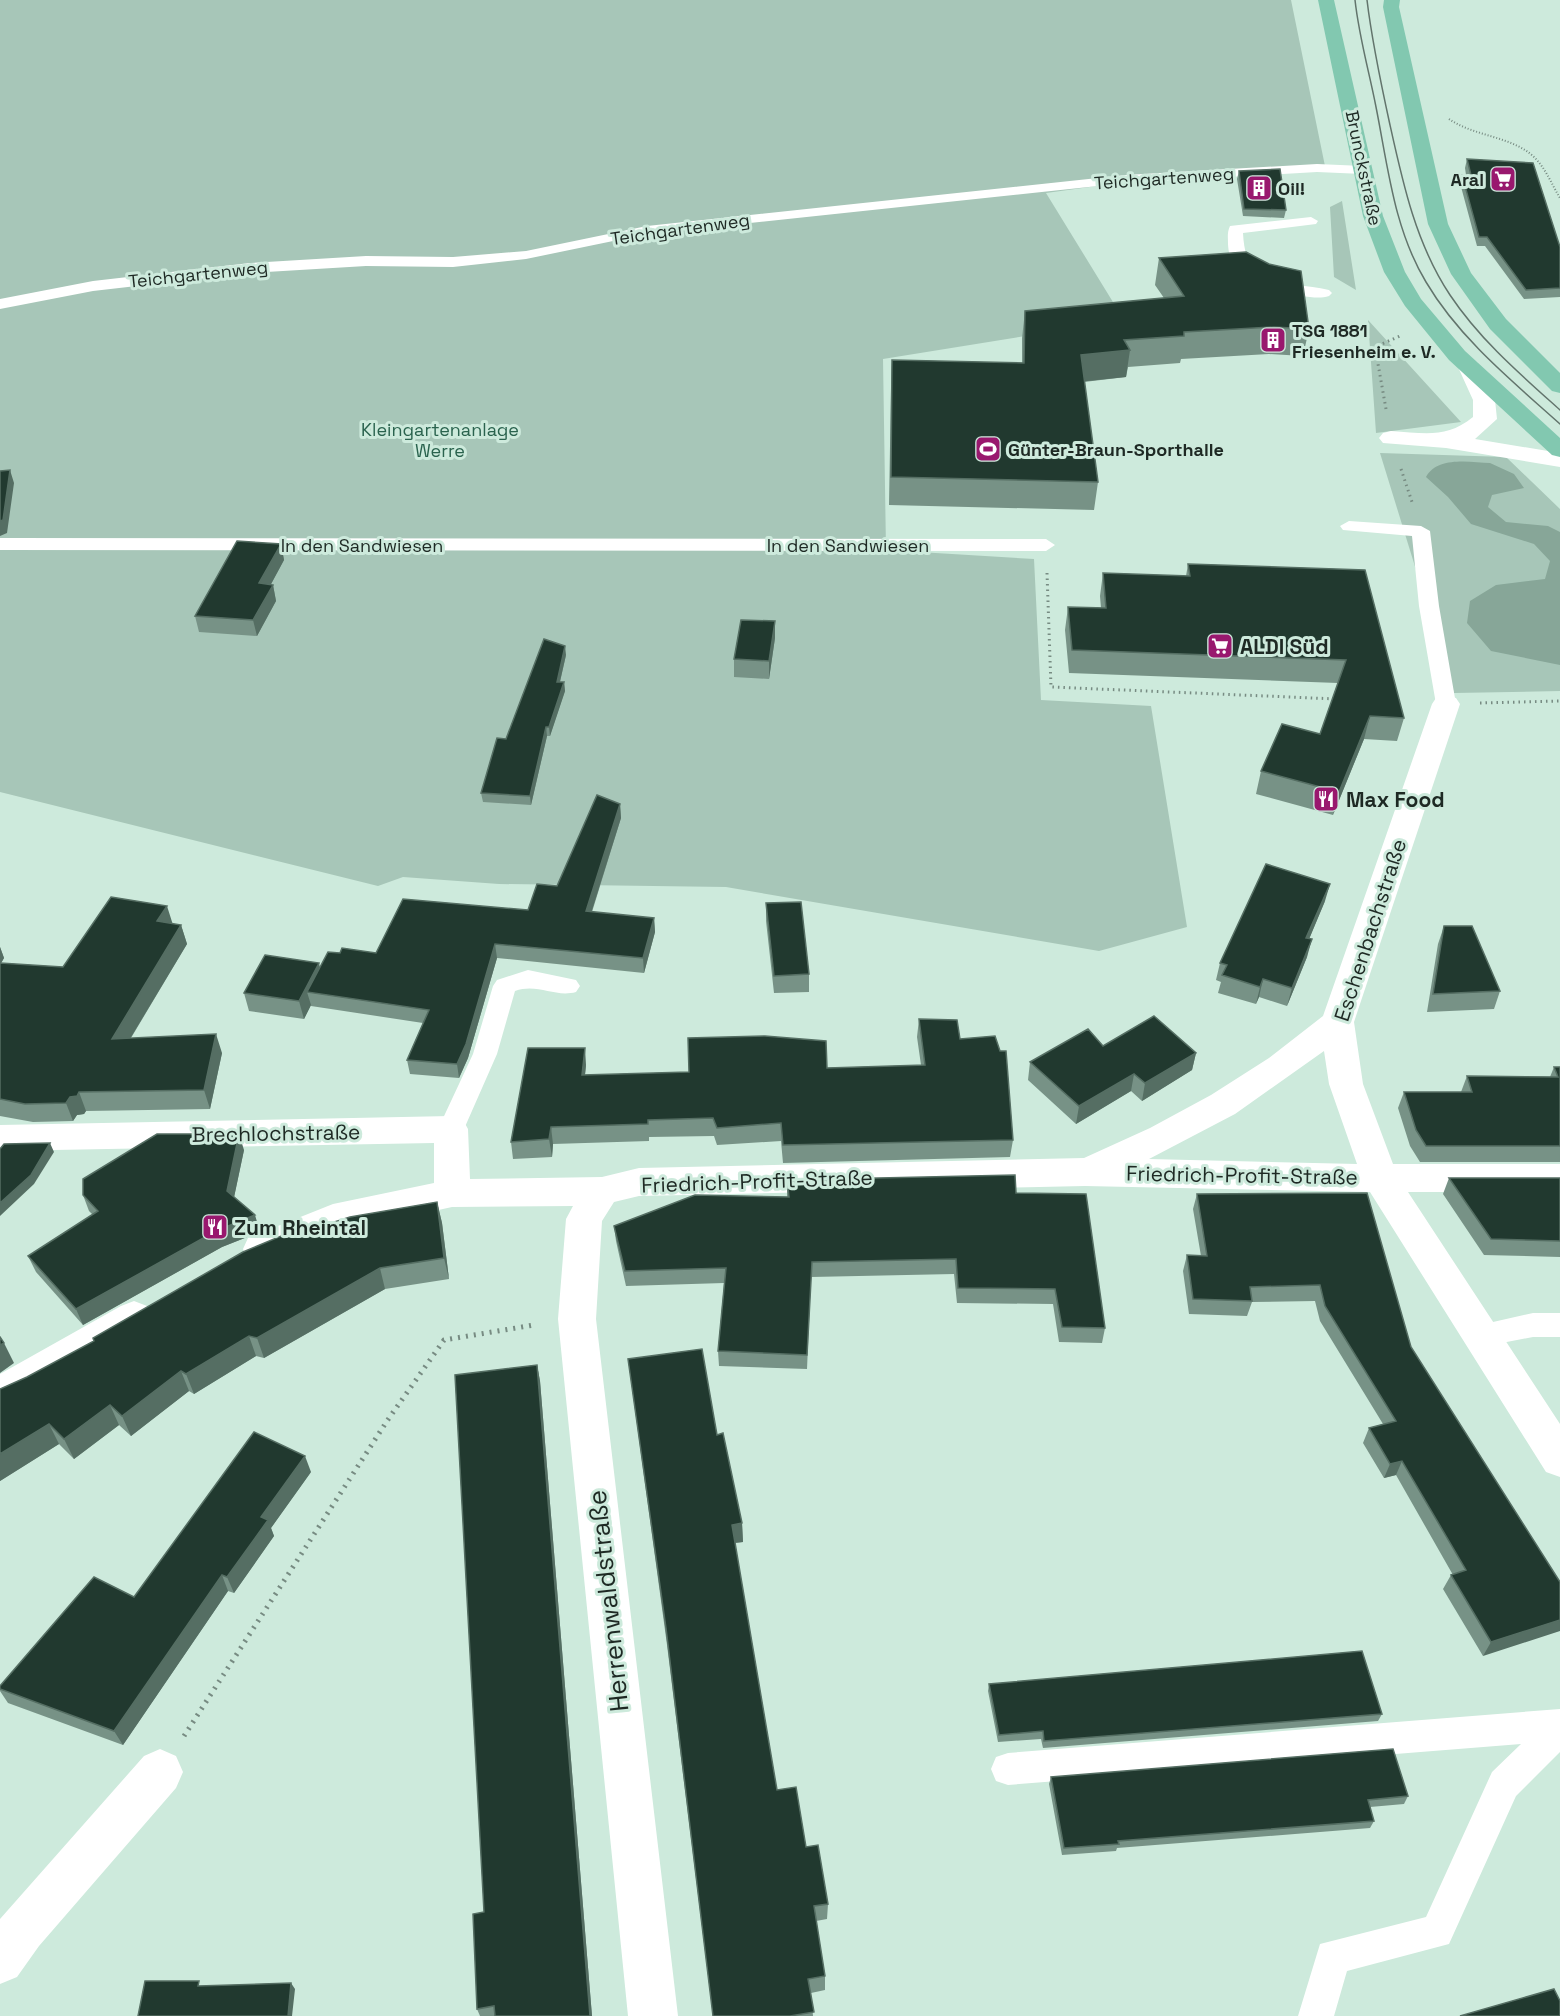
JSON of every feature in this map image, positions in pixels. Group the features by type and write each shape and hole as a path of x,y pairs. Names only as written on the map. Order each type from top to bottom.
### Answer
{"main road":[{"name":"Brunckstraße","path":"1326,0 1342,62 1371,211 1394,270 1413,300 1469,367 1560,450"},
{"path":"1395,2 1438,224 1461,274 1492,316 1560,386"}],"street":[{"path":"1446,441 1468,434 1485,419 1484,400 1469,367"},
{"path":"1391,438 1446,441 1560,460"},
{"name":"Eschenbachstraße","path":"1446,704 1337,1022 1346,1083 1380,1178 1560,1459"},
{"path":"1085,1172 1164,1139 1238,1096 1295,1059 1337,1022"},
{"path":"451,1129 452,1193"},
{"name":"Brechlochstraße","path":"0,1138 451,1129"},
{"name":"Friedrich-Profit-Straße","path":"236,1260 333,1219 452,1193 602,1191 639,1182 1085,1172 1380,1178 1560,1178"},
{"name":"Herrenwaldstraße","path":"602,1191 584,1219 577,1319 653,2016"},
{"path":"0,1394 162,1300"},
{"path":"0,1960 22,1929 160,1772"}],"lane":[{"name":"Teichgartenweg","path":"0,304 93,286 250,268 366,261 453,262 526,255 647,230 1125,179 1317,168 1363,170"},
{"path":"1311,221 1235,229 1235,253 1247,275 1254,282 1281,289 1324,293"},
{"name":"Eschenbachstraße","path":"1349,526 1421,531 1428,606 1446,704"},
{"name":"In den Sandwiesen","path":"0,544 1046,545"},
{"path":"451,1129 485,1054 505,986 528,978 567,986"},
{"path":"1481,1335 1533,1326 1560,1325"},
{"path":"1008,1769 1560,1727"},
{"path":"1316,2016 1333,1957 1437,1932 1504,1784 1560,1727"}],"path":[{"path":"1443,110 1459,128 1523,150 1534,157 1560,198"},
{"path":"1046,545 1051,687 1338,699"},
{"path":"1446,704 1560,701"},
{"path":"160,1772 387,1421 444,1340 577,1319"}],"green space":[{"name":"Kleingartenanlage Werre","path":"0,0 1291,0 1326,171 1148,179 1046,193 1124,320 883,359 886,550 1034,559 1041,700 1151,706 1187,927 1099,951 726,887 499,884 403,877 378,886 0,792"},
{"path":"1342,201 1356,290 1334,277 1330,207"},
{"path":"1368,320 1461,422 1376,433"},
{"path":"1380,453 1506,457 1560,509 1560,691 1454,693"}],"shaded area":[{"path":"1464,461 1490,463 1514,474 1524,488 1492,495 1488,507 1506,522 1548,526 1560,532 1560,665 1491,651 1467,623 1470,601 1496,585 1545,579 1550,561 1534,544 1471,524 1448,497 1426,477 1431,470 1446,463"}],"building":[{"path":"1467,159 1533,163 1560,247 1560,288 1526,290 1487,237 1479,237 1462,175 1471,175"},
{"path":"1280,169 1286,210 1244,209 1239,171"},
{"path":"1246,252 1269,264 1301,271 1309,329 1274,327 1184,332 1184,336 1124,340 1130,350 1081,355 1098,482 891,477 892,360 1024,363 1025,311 1184,296 1159,258"},
{"path":"10,470 3,520 0,521 0,471"},
{"path":"237,541 281,544 259,583 273,585 253,620 195,616"},
{"path":"1188,564 1365,570 1404,718 1370,716 1339,792 1261,771 1282,724 1320,734 1346,660 1072,650 1068,607 1106,608 1103,573 1190,576"},
{"path":"741,620 775,621 769,661 734,659"},
{"path":"544,639 565,646 557,682 564,682 549,727 546,727 530,796 481,793 497,738 506,739"},
{"path":"597,795 620,804 586,911 654,918 643,958 495,944 466,1044 457,1064 407,1060 429,1010 307,992 328,952 340,953 342,948 376,953 403,899 528,910 537,884 557,886"},
{"path":"1266,864 1330,884 1306,938 1312,939 1292,988 1263,979 1260,987 1222,975 1227,965 1220,963"},
{"path":"111,897 167,906 157,921 181,925 112,1039 216,1034 204,1090 79,1092 77,1096 70,1097 66,1103 25,1104 0,1099 0,963 63,967"},
{"path":"801,902 809,974 774,976 766,903"},
{"path":"1444,926 1472,926 1500,991 1433,994"},
{"path":"265,955 319,963 299,1001 244,993"},
{"path":"1154,1016 1196,1053 1145,1083 1134,1074 1079,1106 1030,1062 1088,1029 1103,1046"},
{"path":"919,1019 957,1020 960,1039 995,1036 1000,1051 1006,1051 1013,1140 783,1145 781,1123 717,1128 713,1118 648,1120 648,1124 551,1127 549,1139 511,1142 528,1048 585,1048 582,1075 689,1072 688,1038 765,1036 826,1041 827,1068 925,1065"},
{"path":"1554,1067 1560,1067 1560,1146 1426,1146 1416,1130 1404,1092 1472,1092 1467,1076 1558,1077"},
{"path":"157,1134 239,1134 227,1191 255,1215 216,1231 76,1309 28,1256 98,1211 83,1195 83,1179"},
{"path":"50,1143 31,1175 0,1203 0,1149 4,1144"},
{"path":"1015,1175 1016,1193 1086,1194 1105,1328 1062,1327 1055,1289 958,1288 956,1259 812,1262 807,1355 718,1351 726,1268 625,1271 614,1226 695,1195 789,1197 787,1180"},
{"path":"1449,1178 1560,1178 1560,1241 1491,1239"},
{"path":"1367,1193 1411,1347 1560,1582 1560,1620 1491,1642 1451,1575 1466,1570 1402,1461 1390,1464 1369,1428 1396,1421 1325,1306 1320,1285 1250,1287 1252,1301 1193,1299 1187,1255 1207,1256 1197,1194"},
{"path":"437,1202 444,1258 380,1268 257,1338 249,1336 186,1374 181,1371 122,1416 110,1405 64,1439 49,1424 0,1454 0,1389 94,1341 93,1338 243,1252 281,1236 284,1238 350,1217"},
{"path":"702,1349 717,1435 723,1433 742,1523 732,1525 777,1790 796,1787 806,1847 818,1845 828,1904 814,1906 825,1976 808,1979 814,2012 790,2016 713,2016 666,1628 628,1359"},
{"path":"537,1365 590,2016 495,2016 494,2006 477,2009 473,1914 484,1912 455,1375"},
{"path":"254,1432 305,1456 261,1517 268,1520 227,1577 222,1575 114,1731 0,1689 0,1686 94,1577 134,1597"},
{"path":"1362,1651 1382,1714 1044,1741 1043,1731 999,1735 989,1684"},
{"path":"1393,1749 1408,1796 1368,1800 1374,1821 1118,1841 1119,1844 1064,1848 1051,1777"},
{"path":"145,1981 199,1981 198,1986 291,1983 288,2016 138,2016"},
{"path":"1554,1989 1560,2001 1560,2016 1460,2016"}],"tram line":[{"path":"1355,0 1399,219 1415,262 1439,302 1470,340 1560,424"},
{"path":"1367,0 1377,63 1400,169 1412,213 1428,255 1450,295 1474,327 1560,410"}],"place":[{"name":"Aral","path":"1503,179"},
{"name":"Oil!","path":"1259,188"},
{"name":"TSG 1881 Friesenheim e. V.","path":"1273,340"},
{"name":"Günter-Braun-Sporthalle","path":"988,449"},
{"name":"ALDI Süd","path":"1220,646"},
{"name":"Max Food","path":"1326,799"},
{"name":"Zum Rheintal","path":"215,1227"}]}
